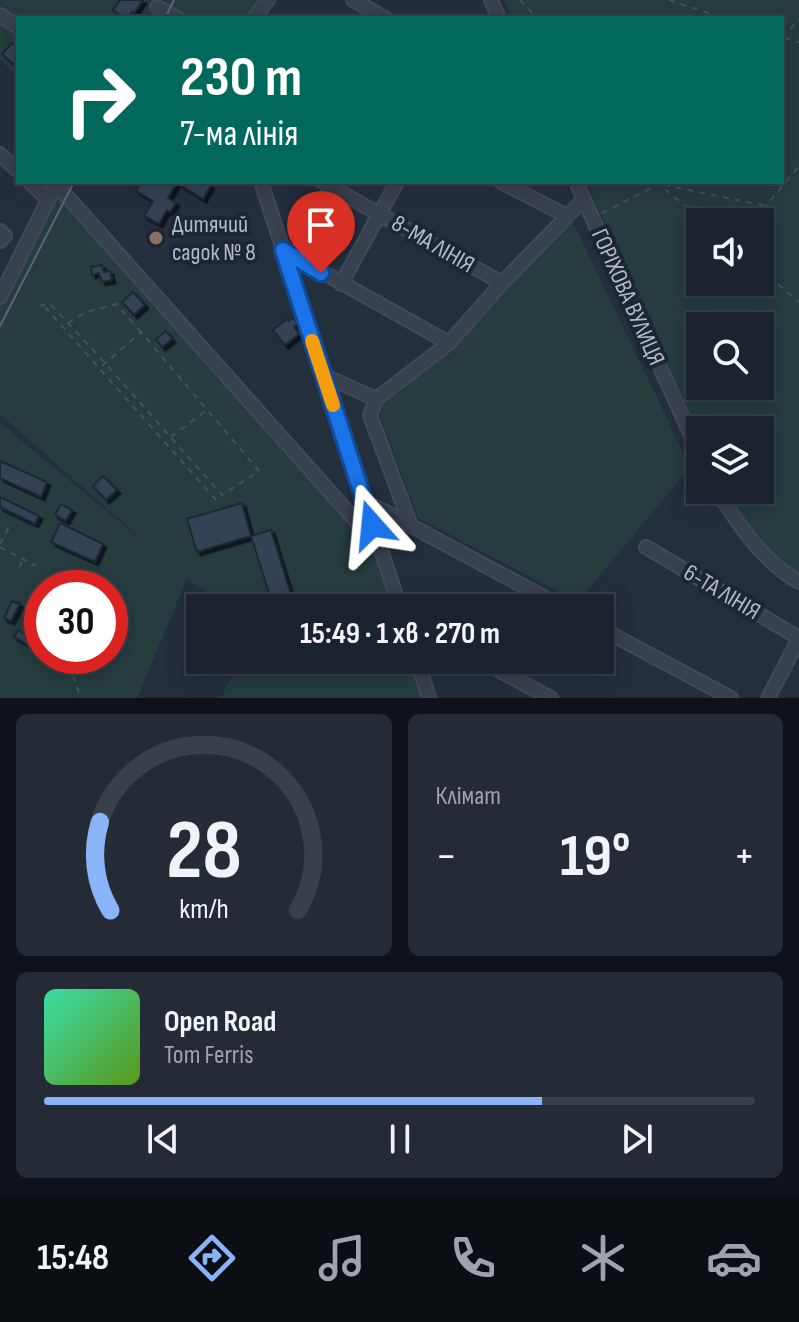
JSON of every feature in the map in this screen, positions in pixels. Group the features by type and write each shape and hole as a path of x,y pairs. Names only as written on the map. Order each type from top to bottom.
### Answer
{"street":[{"path":"256,16 268,0"},
{"path":"353,0 381,16"},
{"path":"0,154 16,169"},
{"path":"32,184 48,200"},
{"path":"0,297 56,184"},
{"path":"58,184 380,548"},
{"path":"262,184 395,594"},
{"name":"8-МА ЛІНІЯ","path":"326,184 502,283"},
{"path":"341,284 396,184"},
{"path":"505,184 567,216"},
{"name":"ГОРІХОВА ВУЛИЦЯ","path":"577,184 686,424"},
{"path":"411,526 370,415 376,399 449,343 584,199"},
{"path":"0,231 5,236 0,241"},
{"path":"283,250 449,343"},
{"path":"323,375 376,399"},
{"path":"365,501 538,594"},
{"path":"725,504 764,554 780,570 799,582"},
{"name":"6-ТА ЛІНІЯ","path":"646,547 799,638"},
{"path":"614,635 731,698"},
{"path":"768,698 799,638"},
{"path":"421,674 429,698"},
{"path":"506,674 551,698"}],"path":[{"path":"520,0 535,16"},
{"path":"669,0 718,16"},
{"path":"784,35 799,19"},
{"path":"799,166 766,206 775,282 799,302"},
{"path":"593,217 657,184"},
{"path":"660,184 688,208"},
{"path":"664,184 766,206"},
{"path":"40,306 49,303 222,495 259,471 116,304 86,312 68,323"},
{"path":"45,306 217,501"},
{"path":"101,368 141,332"},
{"path":"170,438 207,410"},
{"path":"10,525 0,546 36,566"},
{"path":"8,551 12,544"},
{"path":"19,567 24,560"},
{"path":"72,674 81,698"}],"green space":[{"path":"0,0 158,0 148,16 16,16 16,75 0,60"},
{"path":"165,0 263,0 251,16 181,16 162,6"},
{"path":"504,0 799,0 799,573 778,558 734,504 774,504 774,416 691,416 587,184 784,184 784,16 511,16"},
{"path":"57,188 80,210 374,551 388,594 209,594 187,579 137,698 0,698 0,423 156,552 0,414 0,303"},
{"path":"572,220 686,459 686,472 585,594 563,594 418,518 379,413 384,402 455,345"},
{"path":"233,674 414,674 422,698 221,698"}],"building":[{"path":"120,0 143,0 129,16 120,16 113,10"},
{"path":"12,43 16,47 16,66 2,54"},
{"path":"140,184 176,184 168,198 176,203 170,212 167,210 159,224 144,216 153,201 136,191"},
{"path":"179,184 211,185 203,199"},
{"path":"102,265 104,272 110,271 112,280 102,282 99,273 92,275 91,267"},
{"path":"133,292 145,305 134,315 122,302"},
{"path":"293,318 298,324 294,327 299,334 285,345 273,330"},
{"path":"166,331 172,339 162,347 156,339"},
{"path":"0,461 47,482 41,497 0,478"},
{"path":"103,476 117,490 106,500 93,486"},
{"path":"0,497 39,516 35,524 0,507"},
{"path":"242,503 251,536 197,552 187,519"},
{"path":"61,504 72,510 66,521 55,515"},
{"path":"60,523 103,544 95,562 51,542"},
{"path":"271,530 291,594 269,594 251,536"},
{"path":"12,601 20,604 11,621 4,618"},
{"path":"18,630 24,633 24,643 14,637"}],"tram line":[{"path":"166,16 174,0"},
{"path":"0,326 73,184"}],"slow traffic":[{"path":"312,341 333,405"}],"place":[{"name":"Дитячий садок № 8","path":"156,238"}],"route":[{"path":"321,273 283,250 372,525"}]}
